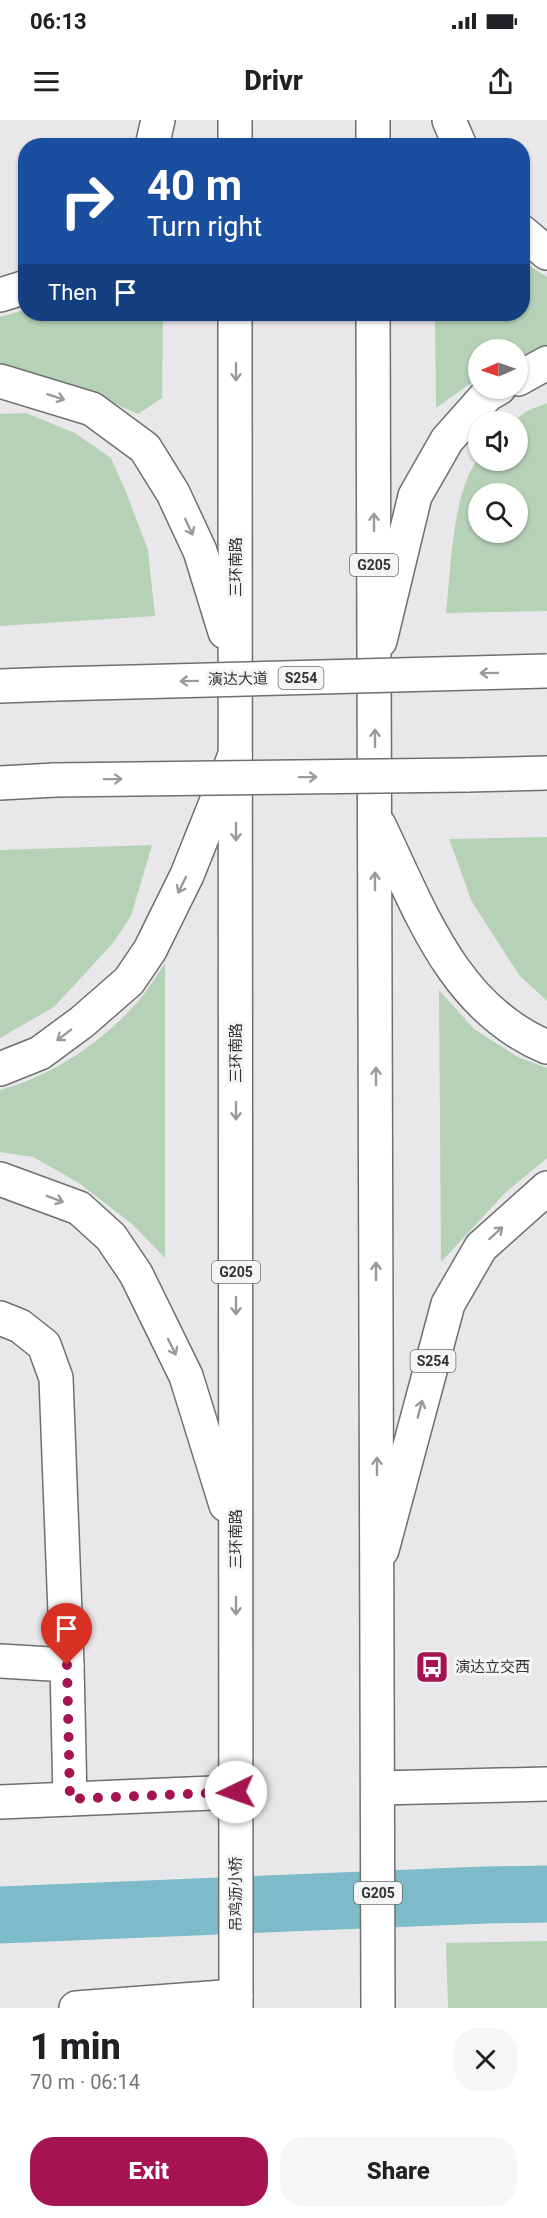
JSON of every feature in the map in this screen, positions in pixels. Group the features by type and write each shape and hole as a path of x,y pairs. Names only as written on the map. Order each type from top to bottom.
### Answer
{"main road":[{"path":"154,138 158,120"},
{"path":"235,120 235,138"},
{"path":"373,120 373,138"},
{"path":"449,120 457,138"},
{"path":"530,239 547,253"},
{"path":"0,295 18,289"},
{"name":"三环南路","path":"236,321 236,1792"},
{"name":"G205","path":"373,321 378,2003"},
{"path":"528,373 547,363"},
{"path":"0,381 92,409 145,448 173,493 200,551 236,666"},
{"path":"374,666 415,496 447,440 483,399"},
{"name":"演达大道","path":"0,686 547,671"},
{"path":"0,1069 40,1053 82,1022 129,981 150,950 187,875 236,753"},
{"path":"0,783 55,780 547,773"},
{"path":"375,817 432,937 453,970 489,1012 524,1037 547,1047"},
{"path":"0,1179 79,1208 111,1237 136,1274 186,1376 236,1538"},
{"name":"S254","path":"377,1567 448,1304 481,1246 547,1188"},
{"path":"0,1318 20,1326 44,1345 56,1378 70,1799"},
{"path":"0,1661 1,1663 67,1665"},
{"path":"378,1788 547,1784"},
{"path":"0,1802 236,1792"},
{"name":"吊鸡沥小桥","path":"236,1792 236,2002"},
{"path":"76,2008 236,2002"}],"green space":[{"path":"530,266 547,277 547,347 528,354 528,339 468,339 468,385 436,408 435,321 530,321"},
{"path":"18,312 18,321 163,321 162,398 138,414 77,387 0,369 0,317"},
{"path":"547,403 547,611 446,613 454,533 471,471 528,471 527,411"},
{"path":"26,413 75,433 111,458 148,550 155,616 0,626 0,414"},
{"path":"547,837 547,1001 519,975 472,902 449,839"},
{"path":"152,845 131,916 113,943 54,1007 0,1038 0,850"},
{"path":"165,963 165,1258 132,1224 79,1183 33,1157 0,1152 0,1090 37,1077 72,1058 104,1035 137,1003"},
{"path":"439,990 474,1029 518,1057 547,1068 547,1158 505,1193 441,1262"},
{"path":"547,1941 547,2008 448,2008 446,1943"}],"waterway":[{"path":"0,1915 547,1894"}],"place":[{"name":"演达立交西","path":"432,1667"}],"route":[{"path":"67,1665 70,1799 236,1792"}]}
